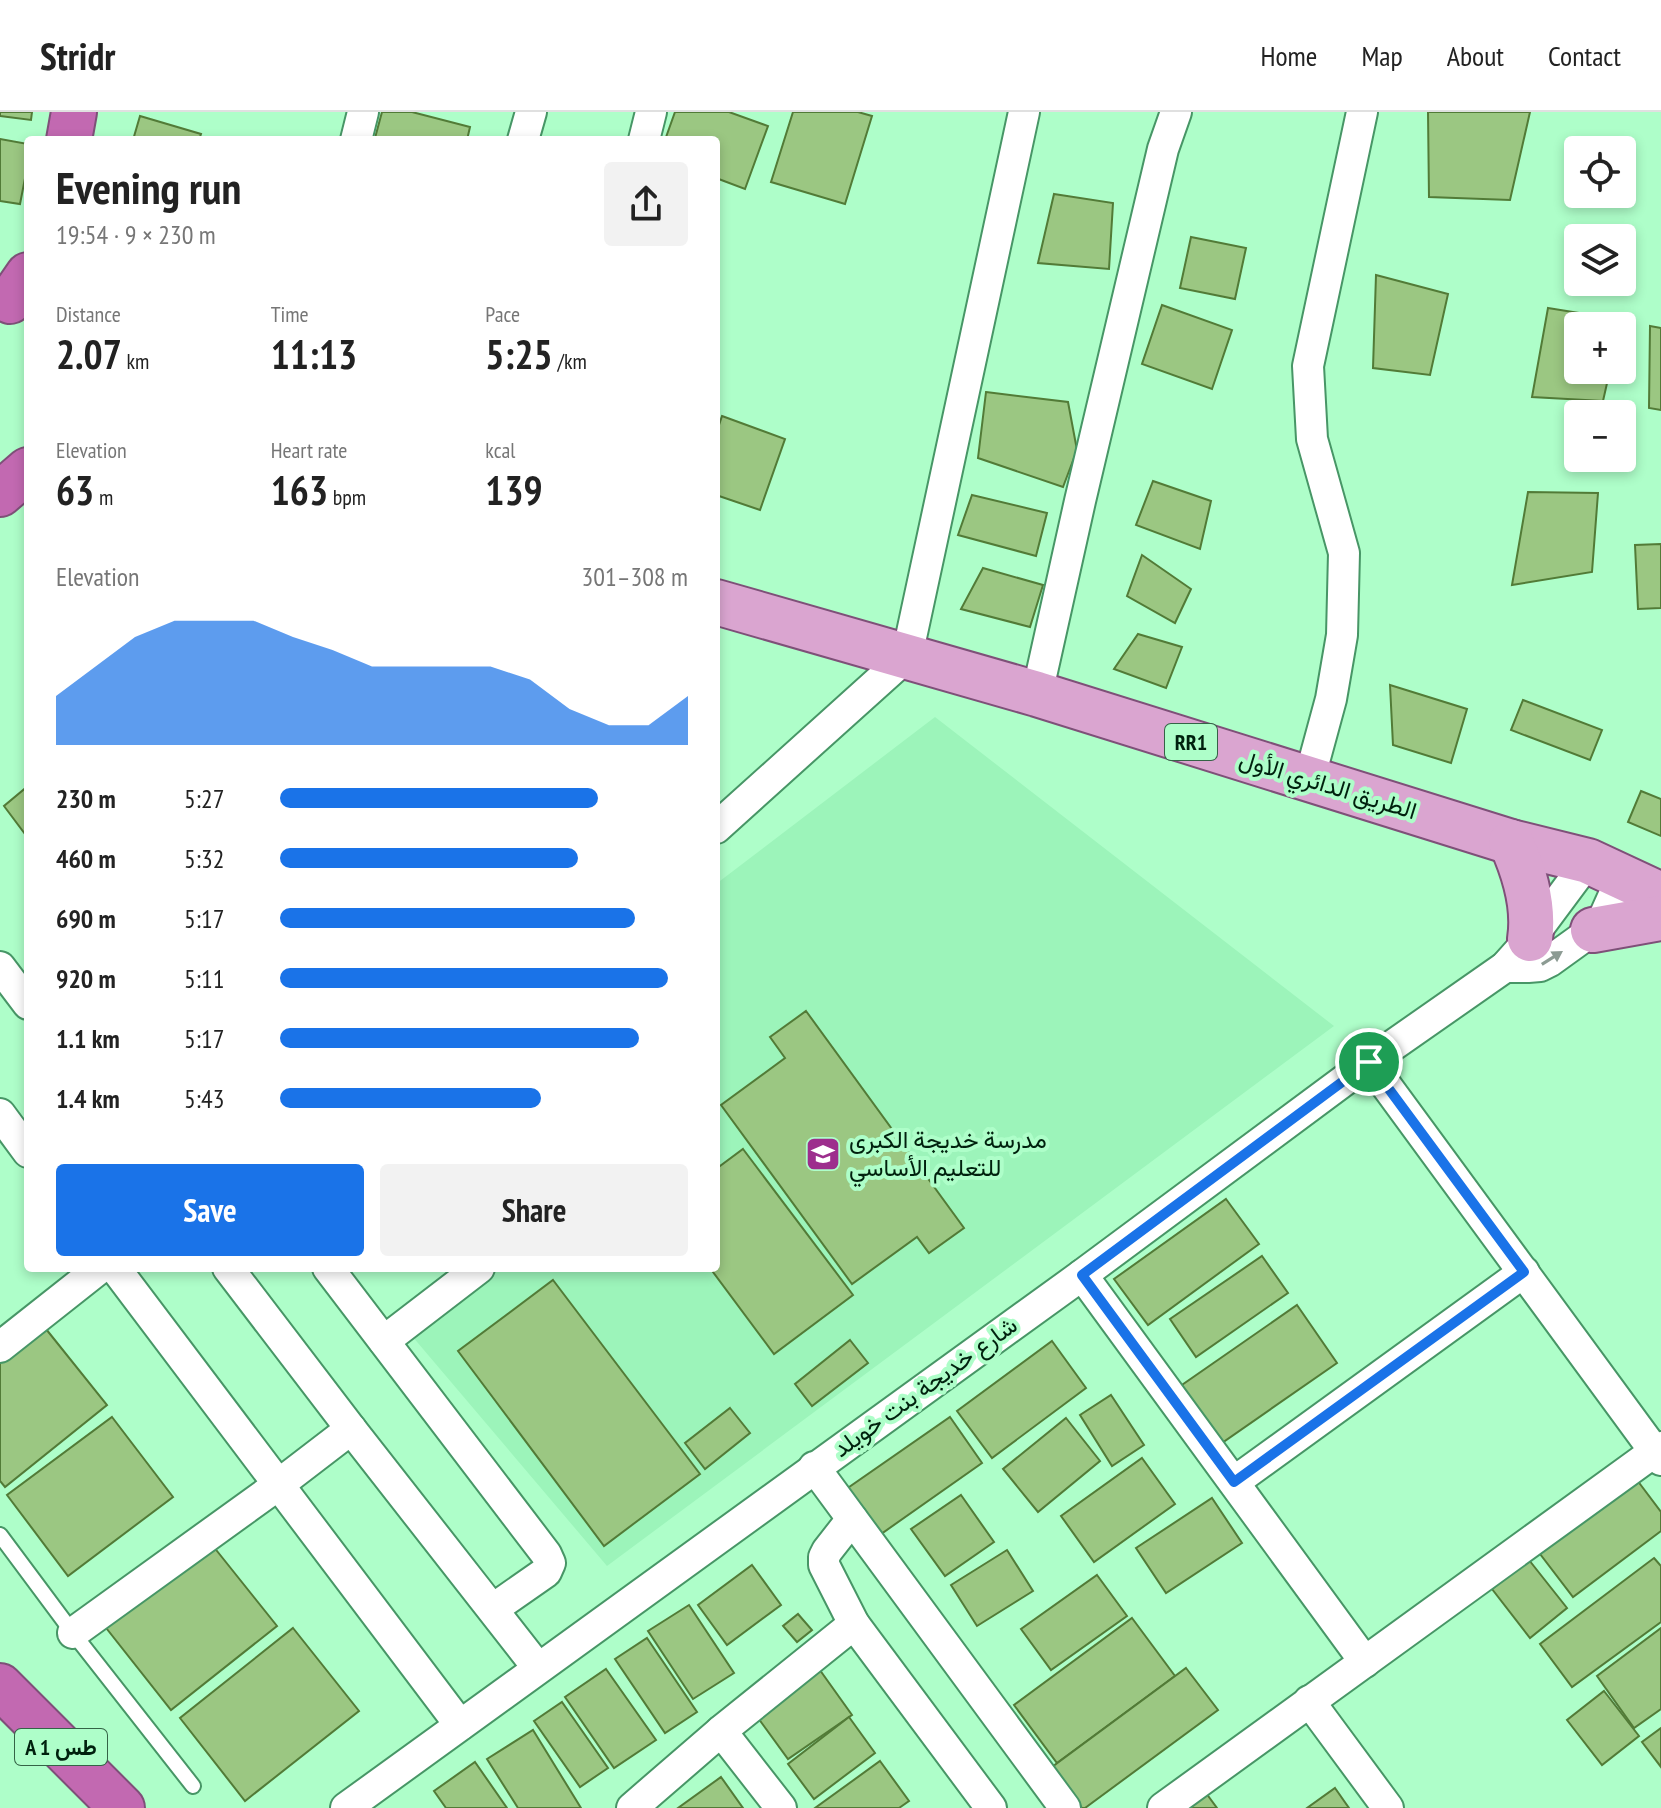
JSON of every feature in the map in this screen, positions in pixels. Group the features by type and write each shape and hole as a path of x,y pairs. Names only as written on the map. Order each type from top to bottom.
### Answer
{"highway":[{"path":"70,136 74,112"},
{"path":"97,136 101,112"},
{"path":"0,445 24,454"},
{"path":"0,494 24,473"},
{"name":"A 1 طس","path":"0,1686 122,1808"}],"main road":[{"name":"الطريق الدائري الأول","path":"720,603 1037,694 1625,878"},
{"path":"1511,842 1527,887 1531,928 1517,953"},
{"path":"1593,930 1661,918"}],"street":[{"path":"357,136 363,112"},
{"path":"524,136 531,112"},
{"path":"645,136 651,112"},
{"path":"720,824 907,656 1024,112"},
{"path":"1037,694 1155,179 1176,112"},
{"path":"1309,780 1331,699 1342,635 1344,553 1312,439 1308,366 1362,112"},
{"path":"1625,878 1593,930 1550,961 1540,966 1517,953 1625,878"},
{"name":"شارع خديجة بنت خويلد","path":"346,1808 1082,1275 1517,953"},
{"path":"0,967 24,999"},
{"path":"1163,1808 1659,1453 1369,1062"},
{"path":"0,1114 24,1147"},
{"path":"0,1347 95,1272"},
{"path":"118,1272 460,1725"},
{"path":"231,1272 538,1668"},
{"path":"331,1272 546,1554 550,1563 546,1572 493,1609"},
{"path":"384,1341 474,1272"},
{"path":"1234,1482 1524,1272"},
{"path":"1082,1275 1365,1662"},
{"path":"73,1633 351,1429"},
{"path":"814,1467 1065,1808"},
{"path":"852,1519 827,1551 823,1562 854,1624 991,1808"},
{"path":"632,1808 721,1731 854,1624"},
{"path":"1309,1701 1388,1808"},
{"path":"721,1731 781,1808"}],"lane":[{"path":"0,1535 193,1786"}],"shaded area":[{"path":"935,717 1334,1026 607,1566 412,1336 493,1272 720,1272 720,881"}],"building":[{"path":"0,112 32,112 31,120 0,116"},
{"path":"382,112 412,112 470,127 468,136 376,136"},
{"path":"675,112 729,112 768,126 745,189 720,180 720,136 666,136"},
{"path":"793,112 858,112 872,116 845,204 771,182"},
{"path":"1428,112 1530,112 1510,200 1429,197"},
{"path":"140,116 201,134 200,136 134,136"},
{"path":"0,139 24,143 24,184 20,204 0,201"},
{"path":"1054,194 1113,203 1109,269 1038,263"},
{"path":"1191,237 1246,248 1235,299 1180,288"},
{"path":"1376,275 1448,294 1430,375 1373,368"},
{"path":"1162,305 1232,330 1212,389 1142,364"},
{"path":"1548,308 1573,312 1564,312 1564,384 1607,384 1603,400 1532,397"},
{"path":"1650,326 1661,328 1661,410 1649,408"},
{"path":"986,392 1068,402 1077,450 1063,487 978,458"},
{"path":"722,416 785,439 760,510 720,496"},
{"path":"1153,481 1211,501 1200,549 1136,525"},
{"path":"1528,492 1598,493 1592,572 1512,585"},
{"path":"972,495 1047,513 1036,556 958,535"},
{"path":"1661,544 1661,608 1638,609 1635,545"},
{"path":"1142,555 1191,589 1175,623 1127,596"},
{"path":"983,568 1043,585 1030,627 961,609"},
{"path":"1138,634 1182,647 1166,688 1114,669"},
{"path":"1390,685 1467,709 1451,763 1393,745"},
{"path":"1523,700 1602,730 1590,760 1511,730"},
{"path":"24,789 24,833 4,806"},
{"path":"1641,791 1661,799 1661,836 1628,822"},
{"path":"806,1011 964,1228 929,1253 917,1237 852,1284 721,1105 785,1058 770,1037"},
{"path":"743,1149 853,1295 774,1354 713,1272 720,1272 720,1166"},
{"path":"1226,1199 1259,1244 1148,1325 1114,1279"},
{"path":"1262,1256 1288,1293 1196,1357 1170,1319"},
{"path":"553,1280 700,1474 604,1546 458,1351"},
{"path":"1297,1305 1337,1363 1219,1445 1179,1387"},
{"path":"42,1324 107,1405 5,1487 0,1481 0,1358"},
{"path":"850,1340 868,1363 812,1406 795,1384"},
{"path":"1052,1341 1086,1388 992,1458 957,1411"},
{"path":"1111,1395 1144,1445 1112,1466 1080,1415"},
{"path":"730,1408 750,1433 705,1469 685,1443"},
{"path":"112,1417 173,1497 68,1576 7,1495"},
{"path":"950,1417 982,1463 874,1539 842,1492"},
{"path":"1066,1418 1100,1461 1038,1512 1003,1469"},
{"path":"1142,1458 1175,1504 1094,1562 1061,1516"},
{"path":"1634,1476 1661,1512 1661,1531 1573,1597 1537,1550"},
{"path":"961,1495 994,1542 945,1576 911,1529"},
{"path":"1212,1498 1242,1543 1166,1593 1136,1548"},
{"path":"209,1541 277,1626 171,1710 103,1624"},
{"path":"1007,1550 1033,1591 977,1626 951,1585"},
{"path":"1654,1558 1661,1566 1661,1622 1572,1687 1540,1644"},
{"path":"1529,1560 1567,1608 1530,1638 1492,1589"},
{"path":"752,1565 781,1605 727,1645 698,1605"},
{"path":"1097,1575 1127,1616 1051,1670 1021,1629"},
{"path":"689,1605 734,1673 693,1699 648,1631"},
{"path":"798,1614 812,1630 797,1642 783,1626"},
{"path":"1132,1618 1175,1676 1057,1763 1014,1705"},
{"path":"293,1628 359,1711 245,1801 180,1718"},
{"path":"1661,1628 1661,1709 1634,1728 1597,1676"},
{"path":"647,1638 697,1712 665,1733 615,1659"},
{"path":"817,1666 852,1715 788,1759 753,1711"},
{"path":"1186,1668 1218,1710 1082,1808 1052,1767"},
{"path":"606,1669 656,1740 614,1768 565,1697"},
{"path":"1604,1691 1639,1736 1602,1765 1567,1720"},
{"path":"562,1702 608,1768 580,1787 534,1721"},
{"path":"849,1717 875,1753 814,1799 788,1764"},
{"path":"1661,1728 1661,1767 1642,1742"},
{"path":"533,1730 581,1808 518,1808 487,1759"},
{"path":"880,1761 909,1801 899,1808 815,1808"},
{"path":"475,1762 507,1808 446,1808 434,1791"},
{"path":"721,1777 743,1808 678,1808"},
{"path":"1335,1788 1349,1808 1307,1808"},
{"path":"1206,1793 1217,1808 1185,1808"}],"place":[{"name":"مدرسة خديجة الكبرى للتعليم الأساسي","path":"823,1154"}],"route":[{"path":"1369,1062 1524,1272 1234,1482 1082,1275 1369,1062"}]}
